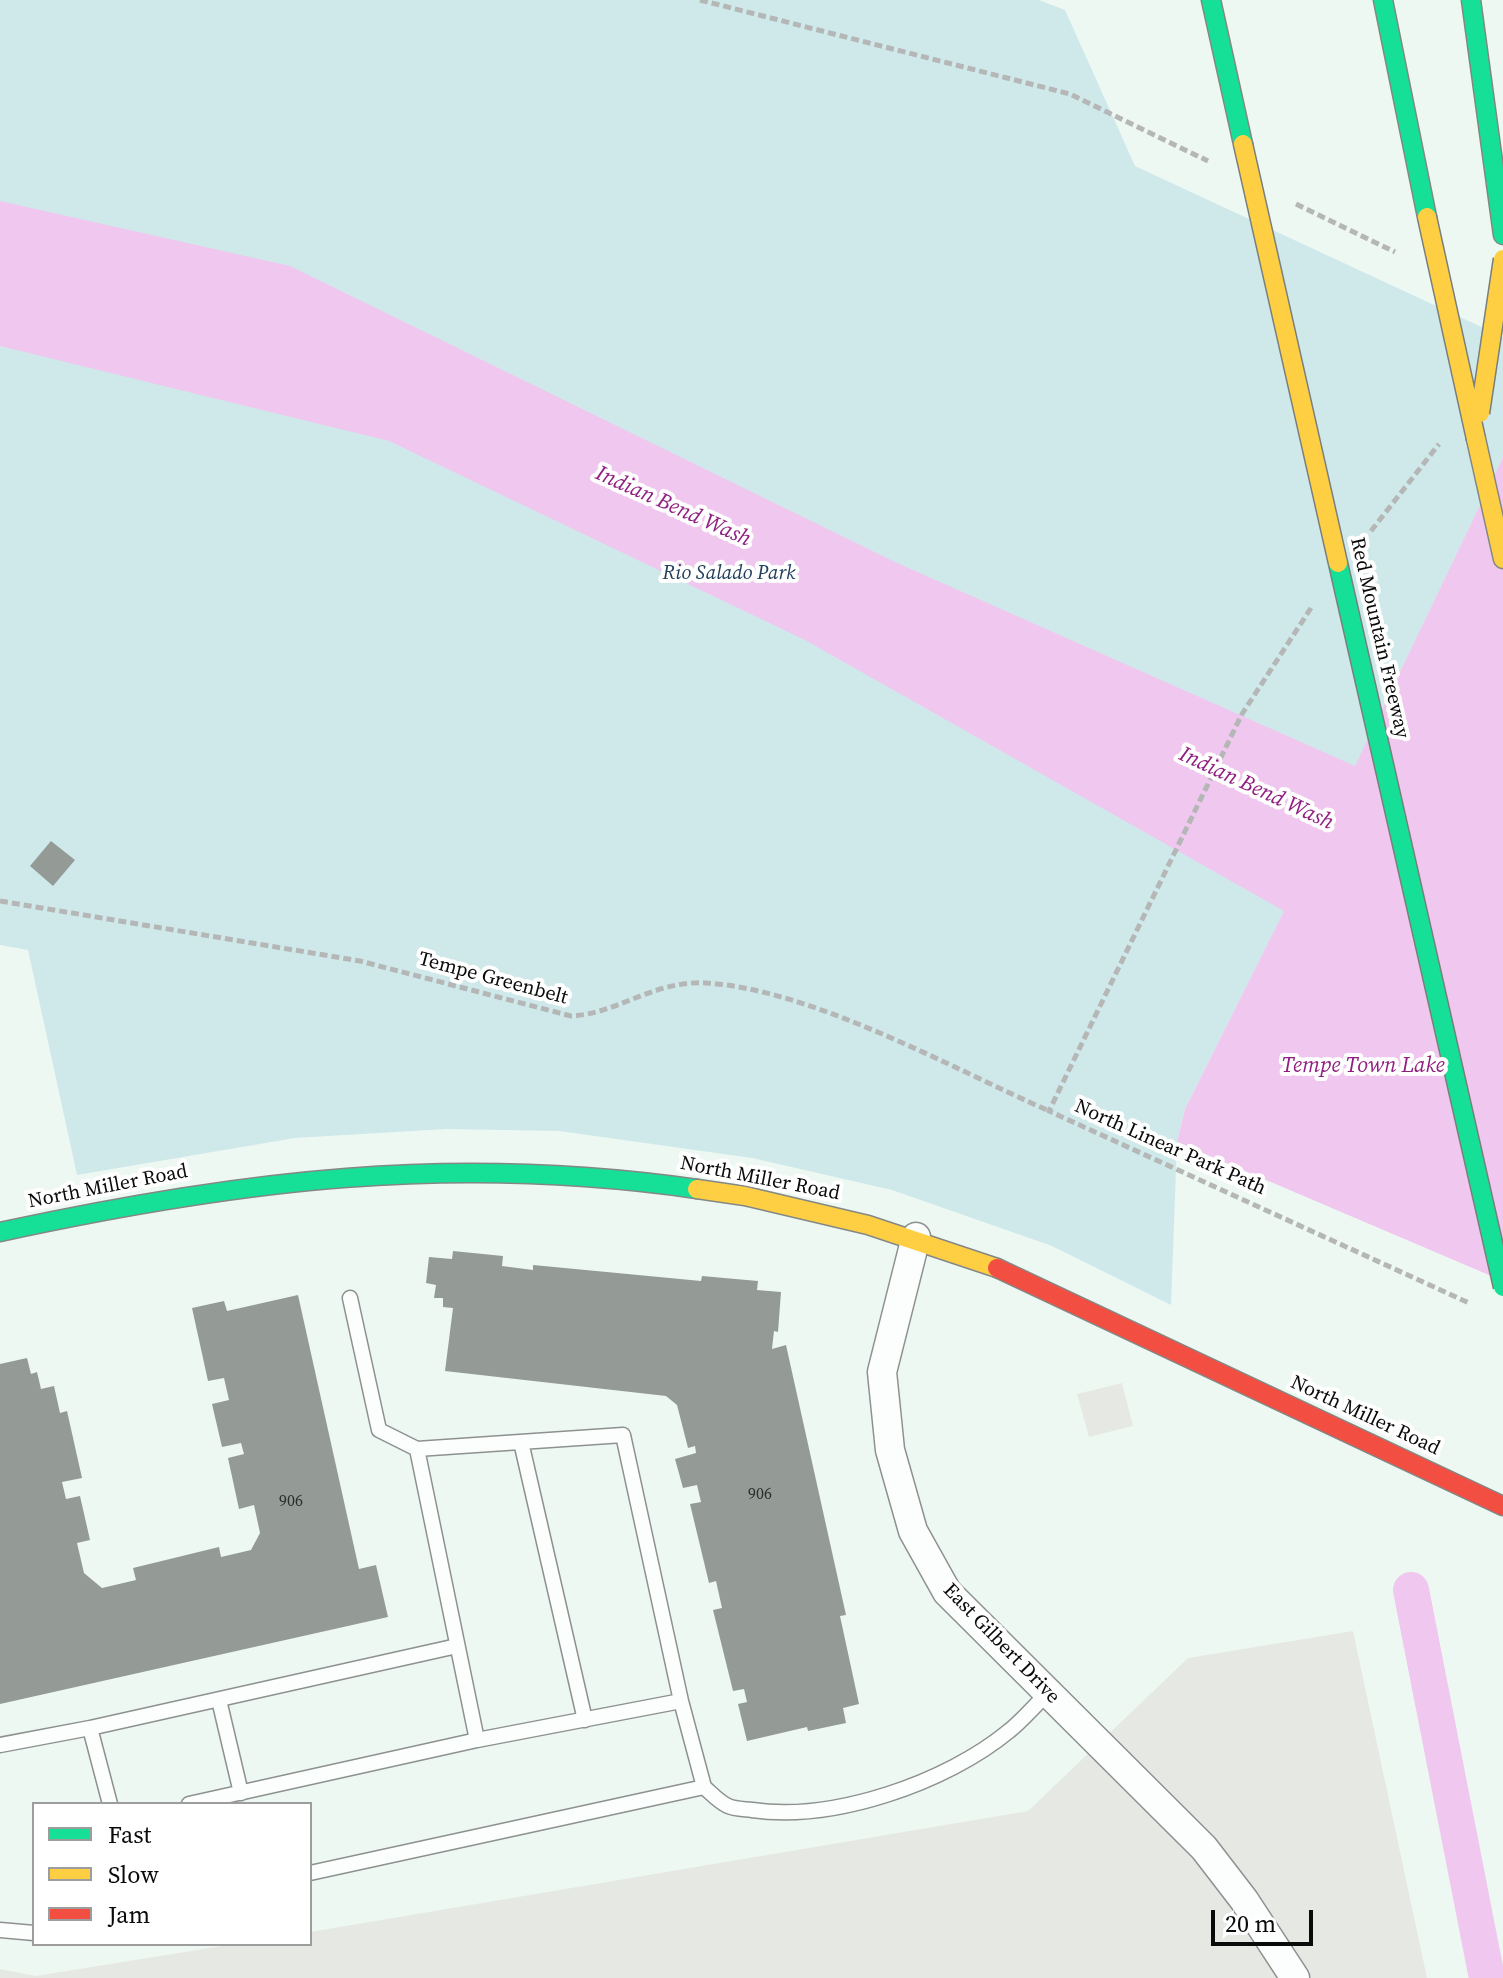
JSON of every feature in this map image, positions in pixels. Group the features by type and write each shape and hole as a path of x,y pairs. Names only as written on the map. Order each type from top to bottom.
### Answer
{"main road":[{"name":"Red Mountain Freeway","path":"1211,0 1503,1287"},
{"path":"1383,0 1427,217 1503,559"},
{"path":"1471,0 1503,235"},
{"path":"1476,439 1503,259"},
{"name":"North Miller Road","path":"0,1232 212,1190 321,1176 487,1169 628,1177 786,1202 916,1237 1006,1272 1503,1506"}],"street":[{"name":"East Gilbert Drive","path":"916,1237 882,1372 890,1450 909,1517 947,1592 1204,1848 1244,1900 1295,1978"}],"lane":[{"path":"350,1298 379,1430 417,1449 623,1435 681,1701 704,1787 728,1807 771,1813 837,1807 890,1793 978,1751 1008,1732 1048,1693"},
{"path":"521,1442 585,1720"},
{"path":"417,1449 477,1740"},
{"path":"0,1745 90,1728 457,1646"},
{"path":"219,1700 241,1793"},
{"path":"198,1802 477,1740 681,1701"},
{"path":"90,1728 109,1802"},
{"path":"312,1873 704,1787"},
{"path":"0,1930 32,1933"}],"path":[{"path":"700,0 1070,94 1210,162"},
{"path":"1294,203 1405,257"},
{"name":"North Linear Park Path","path":"1242,714 1049,1111 1475,1306"},
{"name":"Tempe Greenbelt","path":"0,901 360,961 571,1016 589,1016 631,997 669,986 705,983 767,992 844,1020 1049,1111"}],"shaded area":[{"path":"1122,1383 1133,1426 1089,1437 1077,1394"},
{"path":"1353,1631 1427,1978 0,1978 0,1969 36,1976 222,1946 312,1946 312,1932 1028,1811 1188,1658"}],"green space":[{"name":"Rio Salado Park","path":"0,0 1039,0 1065,10 1135,166 1503,337 1503,457 1327,826 1185,1109 1177,1142 1171,1305 1052,1246 892,1190 752,1158 559,1131 447,1129 295,1138 77,1175 28,950 0,945"}],"water":[{"path":"0,201 290,266 895,562 1355,766 1503,457 1503,1281 1177,1142 1185,1109 1284,911 805,640 389,441 0,346"}],"building":[{"path":"51,841 75,860 53,886 30,866"},
{"path":"453,1251 503,1256 502,1266 533,1270 533,1265 701,1281 702,1276 758,1281 757,1290 781,1292 778,1332 774,1331 772,1349 786,1345 846,1615 840,1616 859,1704 843,1708 846,1723 808,1731 807,1727 747,1741 738,1704 747,1702 744,1689 733,1691 713,1610 722,1608 716,1581 709,1583 690,1504 701,1502 697,1485 683,1488 675,1459 696,1453 695,1446 688,1448 677,1405 666,1396 445,1371 453,1308 443,1307 443,1298 434,1298 436,1285 426,1283 429,1257 452,1259"},
{"path":"298,1295 359,1569 376,1565 388,1617 0,1704 0,1364 27,1358 31,1374 37,1372 41,1389 54,1386 60,1413 67,1411 82,1478 62,1482 66,1499 80,1496 90,1540 77,1543 84,1573 102,1588 136,1580 133,1568 219,1547 221,1557 251,1550 260,1533 254,1505 239,1509 228,1458 244,1454 241,1443 222,1447 212,1404 229,1400 224,1378 208,1381 192,1308 224,1301 227,1311"}],"waterway":[{"path":"1411,1590 1487,1978"}],"traffic: fast":[{"path":"1211,0 1243,144"},
{"path":"1383,0 1427,217"},
{"path":"1471,0 1503,235"},
{"path":"1338,563 1503,1287"},
{"path":"0,1232 176,1198 347,1178 518,1174 607,1179 697,1189"}],"traffic: slow":[{"path":"1243,144 1338,563"},
{"path":"1427,217 1476,439"},
{"path":"1480,413 1503,259"},
{"path":"1476,439 1503,559"},
{"path":"697,1189 745,1196 868,1225 997,1268"}],"traffic: jam":[{"path":"997,1268 1503,1506"}],"water label":[{"name":"Indian Bend Wash","path":"673,507"},
{"name":"Indian Bend Wash","path":"1256,789"},
{"name":"Tempe Town Lake","path":"1363,1066"}]}
